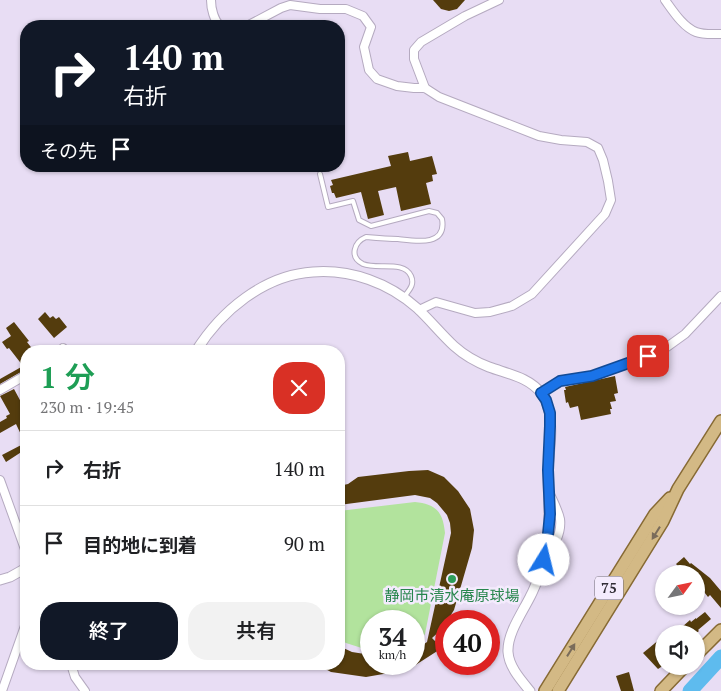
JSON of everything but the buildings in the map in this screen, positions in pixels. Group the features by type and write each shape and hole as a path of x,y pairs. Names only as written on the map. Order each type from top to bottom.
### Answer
{"main road":[{"name":"75","path":"558,691 663,520 678,490 721,421"},
{"name":"75","path":"545,691 655,514 678,490"},
{"path":"705,646 721,630"},
{"path":"661,691 676,675"}],"street":[{"path":"211,0 216,20"},
{"path":"425,88 414,60 414,50 421,42 465,16 499,0"},
{"path":"665,0 683,24 696,32 721,34"},
{"path":"258,20 290,5 320,9 346,9 363,16 371,27 364,47 369,70 377,79 397,86 425,88 439,97 540,136 587,142 598,148 608,181 610,200 605,214 532,294 512,306 490,312 475,313 436,302 419,310"},
{"path":"200,345 218,322 248,296 265,285 281,278 298,274 324,271 349,274 387,287 404,297 453,345 467,356 488,367 523,378 541,393 546,400 550,413 548,470 550,514 548,534 544,560 532,594 513,630 509,644 509,658 516,675 530,691"},
{"path":"541,393 560,381 592,376 660,352 686,334 721,296"},
{"path":"0,390 20,378"},
{"path":"0,480 20,535"},
{"path":"0,580 20,571"},
{"path":"2,691 20,640"},
{"path":"73,670 85,691"}],"lane":[{"path":"320,174 328,207 353,201 359,220 370,226 429,210 437,213 442,219 442,230 438,236 431,240 420,241 366,237 356,245 354,251 356,258 362,263 404,268 410,274 413,281 412,288 404,297"}],"green space":[{"path":"415,502 434,507 443,520 445,533 425,634 425,610 360,610 360,647 345,642 345,510"}],"waterway":[{"path":"690,691 721,657"}],"place":[{"name":"静岡市清水庵原球場","path":"452,579"}],"route":[{"path":"544,560 550,514 548,470 550,413 546,400 541,393 560,381 592,376 648,356"}]}
